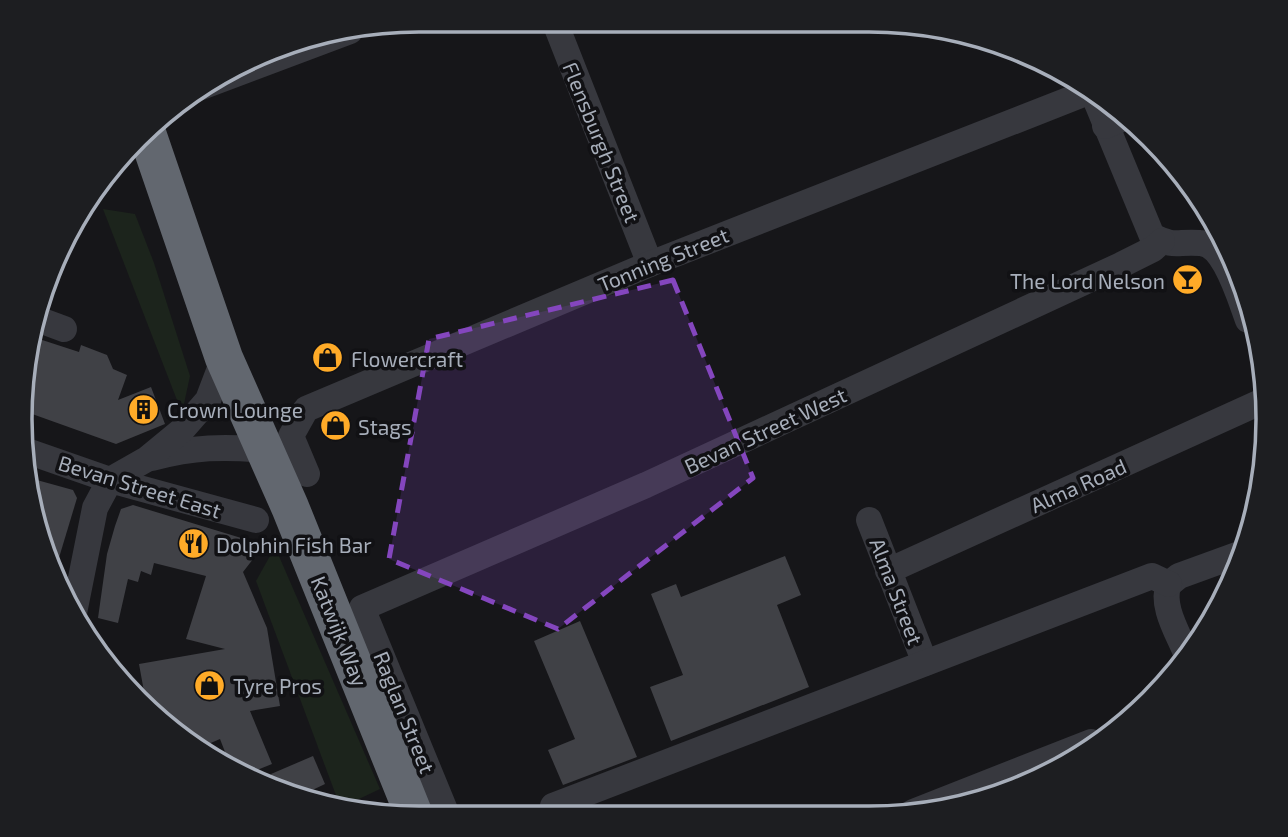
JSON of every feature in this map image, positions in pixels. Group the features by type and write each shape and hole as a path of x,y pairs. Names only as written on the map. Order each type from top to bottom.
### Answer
{"highway":[{"name":"Katwijk Way","path":"150,141 224,358 266,450 411,806"}],"street":[{"name":"Flensburgh Street","path":"559,32 650,264"},
{"name":"Tonning Street","path":"307,474 291,436 306,409 650,264 1081,95"},
{"path":"1097,105 1152,236 1171,244 1216,245"},
{"path":"1105,126 1117,121"},
{"name":"Bevan Street West","path":"362,608 646,485 1121,265 1153,249 1162,241"},
{"path":"44,322 64,329"},
{"path":"77,600 95,508 110,480 147,459 181,431 208,400 224,358"},
{"name":"Alma Road","path":"888,571 1256,404"},
{"path":"147,459 184,450 227,446 266,450"},
{"name":"Bevan Street East","path":"33,453 110,480 256,520"},
{"name":"Alma Street","path":"869,520 925,663"},
{"path":"1183,645 1166,601 1169,583 1180,576 1231,557"},
{"path":"553,806 1152,576 1169,583"},
{"name":"Raglan Street","path":"362,608 443,806"},
{"path":"974,791 1064,753"}],"highlighted area":[{"path":"673,280 753,478 558,629 389,559 429,339"}],"shaded area":[{"path":"103,209 135,214 154,263 190,376 182,413"},
{"path":"275,547 380,789 356,800 336,796 256,581"}],"building":[{"path":"40,339 79,352 81,345 107,355 113,369 127,375 118,400 151,387 165,424 116,444 32,414 32,393"},
{"path":"37,480 73,490 77,498 58,560 45,519"},
{"path":"133,505 264,545 243,572 267,628 280,706 250,711 272,764 257,770 226,755 220,739 209,744 183,726 144,691 139,664 225,649 186,639 206,576 154,563 151,575 141,571 138,582 128,579 118,623 98,618 107,554 121,509"},
{"path":"785,556 801,595 777,605 809,687 671,741 650,687 683,675 651,594 676,584 681,597"},
{"path":"580,621 637,757 563,785 548,750 575,739 534,641"},
{"path":"313,756 325,784 312,790 272,777 271,774"}],"place":[{"name":"The Lord Nelson","path":"1188,280"},
{"name":"Flowercraft","path":"328,358"},
{"name":"Crown Lounge","path":"144,409"},
{"name":"Stags","path":"335,426"},
{"name":"Dolphin Fish Bar","path":"193,544"},
{"name":"Tyre Pros","path":"210,685"}]}
